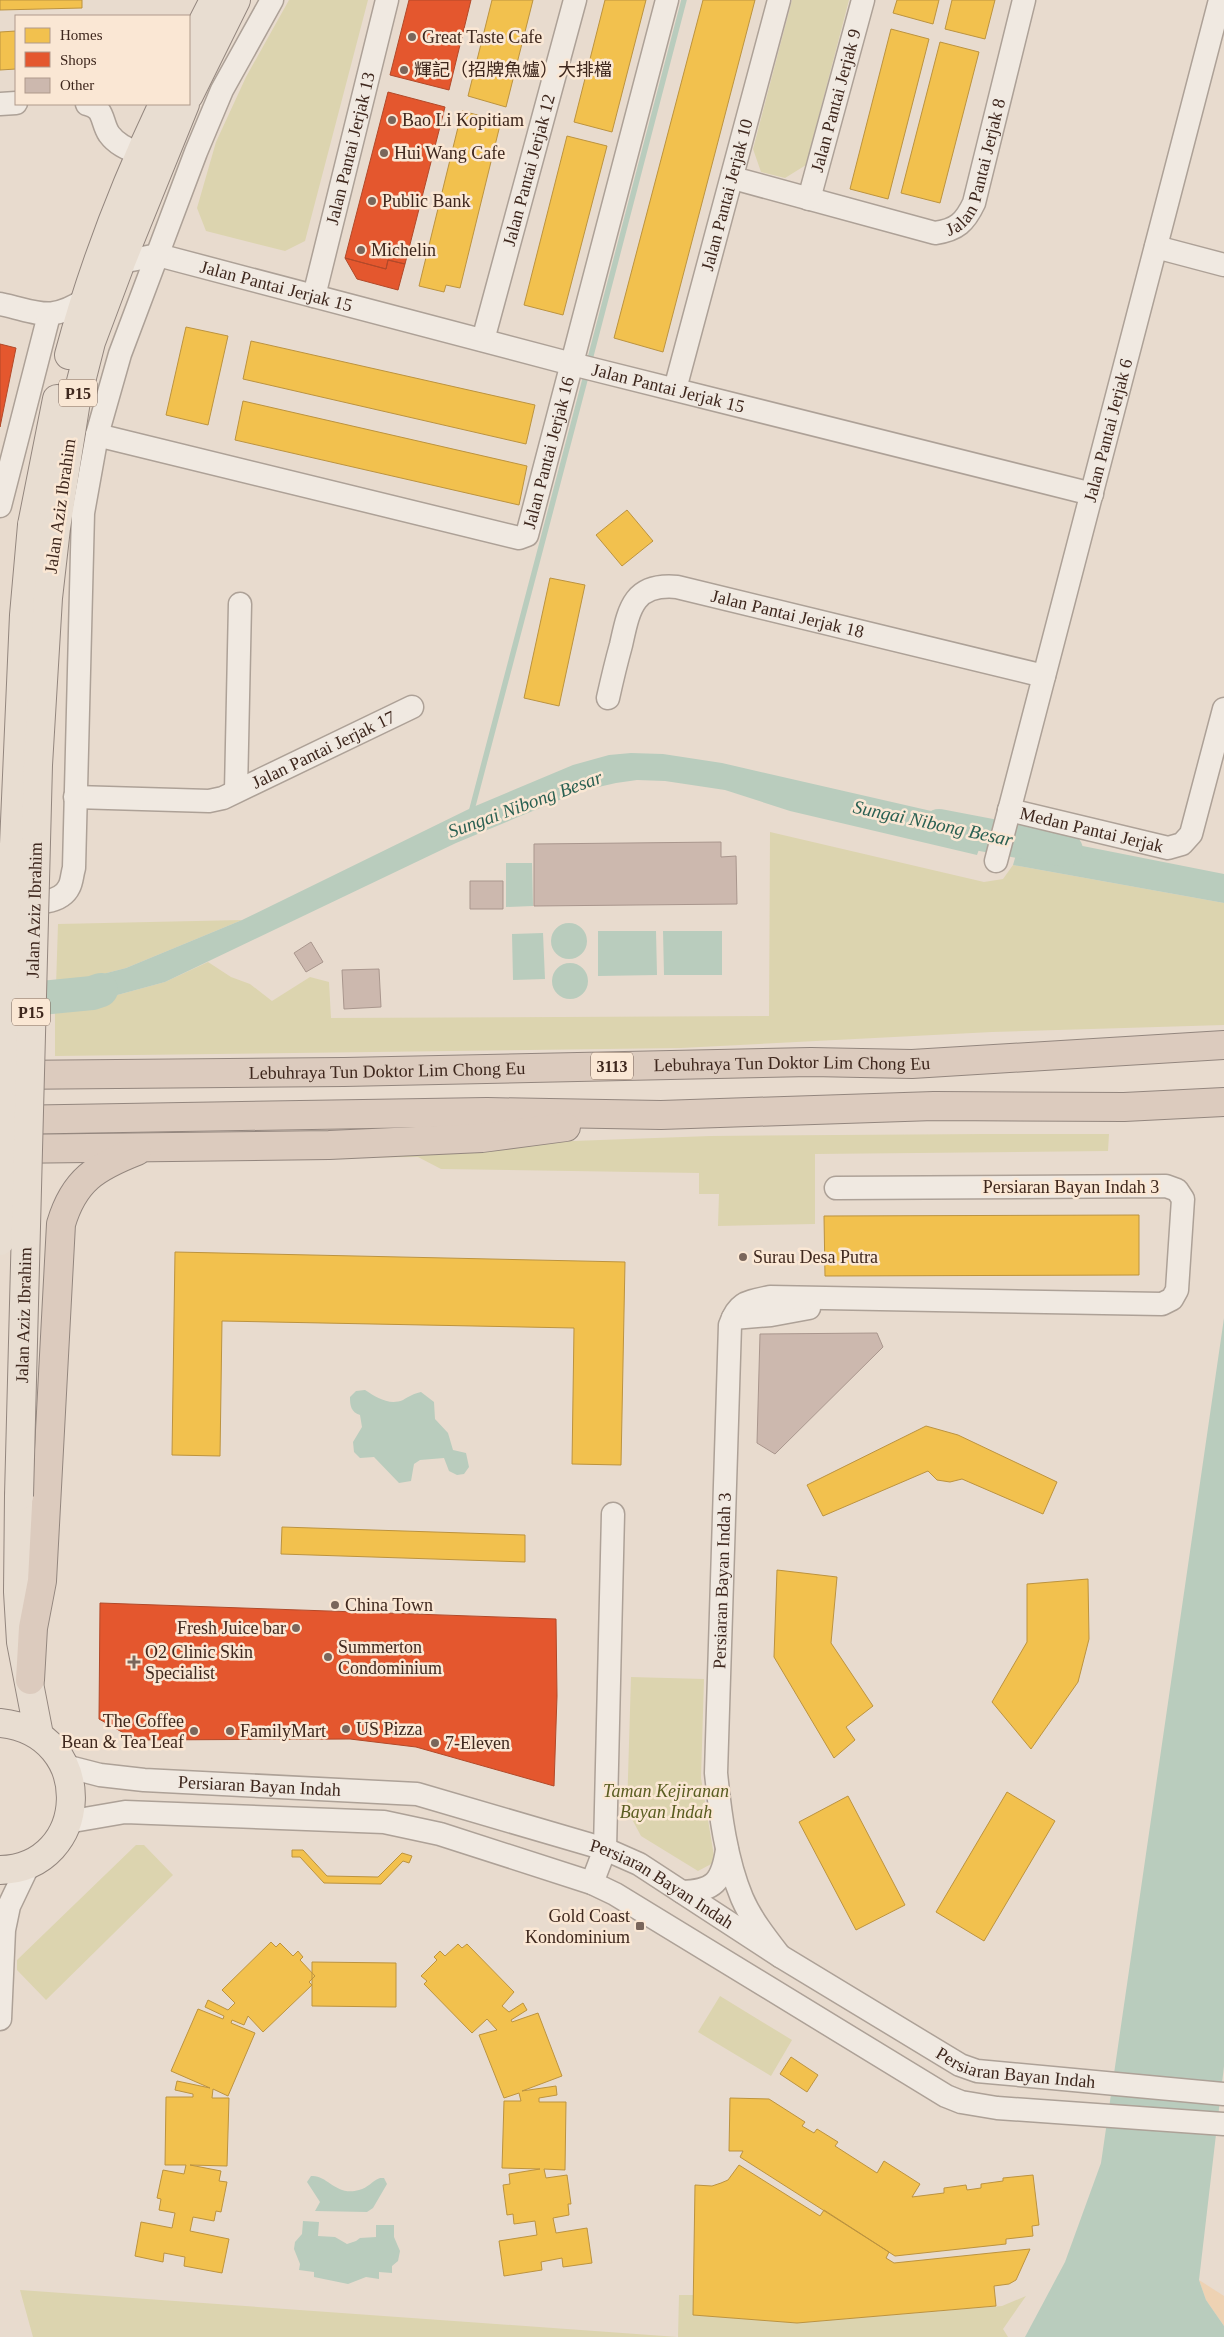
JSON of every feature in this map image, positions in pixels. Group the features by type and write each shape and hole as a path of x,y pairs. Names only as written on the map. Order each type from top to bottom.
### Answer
{"highway":[{"name":"Lebuhraya Tun Doktor Lim Chong Eu","path":"0,1075 354,1072 811,1062 912,1064 1224,1044"},
{"path":"0,1120 487,1112 661,1115 934,1106 1124,1107 1224,1102"},
{"path":"0,1149 329,1145 482,1138 661,1115"},
{"path":"30,1680 33,1628 42,1581 61,1224 68,1202 86,1179 118,1158 148,1146"}],"main road":[{"path":"190,47 214,0"},
{"path":"190,93 236,0"},
{"name":"Jalan Aziz Ibrahim","path":"39,1735 30,1680 21,1642 18,1592 38,766 48,598 44,527 55,407 75,333 140,154 164,105"},
{"name":"Jalan Aziz Ibrahim","path":"0,1241 3,1098 24,615 44,527 64,464 76,401 92,342 121,262 185,105"},
{"path":"0,1723 18,1725 39,1735 54,1749 65,1766 71,1794 67,1822 58,1840 45,1854 28,1864 0,1870"}],"street":[{"path":"0,897 22,902 42,902 65,894 70,886 74,868 83,513 97,435 120,354 196,152 222,90 272,0"},
{"name":"Jalan Pantai Jerjak 13","path":"314,296 387,0"},
{"name":"Jalan Pantai Jerjak 12","path":"483,340 575,0"},
{"name":"Jalan Pantai Jerjak 16","path":"97,435 509,536 524,538 527,535 583,366 667,0"},
{"name":"Jalan Pantai Jerjak 10","path":"675,389 733,178 779,0"},
{"name":"Jalan Pantai Jerjak 9","path":"809,199 863,0"},
{"name":"Jalan Pantai Jerjak 8","path":"733,178 935,233 948,231 959,226 966,219 974,203 1024,0"},
{"name":"Jalan Pantai Jerjak 6","path":"996,861 1156,247 1215,56 1220,0"},
{"path":"0,104 15,103"},
{"path":"94,105 102,113 109,134 119,145 140,154"},
{"path":"136,224 145,240 158,255"},
{"path":"1156,247 1224,265"},
{"name":"Jalan Pantai Jerjak 15","path":"121,262 158,255 583,366 1092,494"},
{"path":"0,314 48,321 86,299"},
{"path":"0,304 75,333"},
{"path":"0,506 48,321"},
{"name":"Jalan Pantai Jerjak 18","path":"608,698 629,610 642,593 663,586 687,589 1044,676"},
{"name":"Jalan Pantai Jerjak 17","path":"236,791 240,604"},
{"name":"Jalan Pantai Jerjak 17","path":"75,797 209,800 223,798 412,707"},
{"name":"Medan Pantai Jerjak","path":"1007,816 1168,848 1182,844 1191,834 1224,709"},
{"name":"Persiaran Bayan Indah 3","path":"780,1956 751,1915 742,1898 728,1844 716,1772 730,1345 733,1318 743,1303 770,1297 1162,1304 1172,1299 1177,1290 1183,1199 1177,1190 1166,1186 836,1188"},
{"path":"592,1883 605,1848 613,1514"},
{"name":"Persiaran Bayan Indah","path":"65,1766 100,1775 144,1780 418,1794 605,1848 639,1864 780,1956 960,2064 977,2071 1224,2094"},
{"name":"Persiaran Bayan Indah","path":"67,1822 125,1812 384,1822 440,1834 592,1883 615,1894 946,2096 961,2102 997,2108 1224,2124"},
{"name":"Persiaran Bayan Indah 3","path":"682,1892 697,1892 712,1887 720,1878 728,1844"},
{"path":"0,2019 4,1930 9,1906 28,1864"},
{"path":"724,1960 742,1932"}],"green space":[{"path":"289,0 368,0 305,241 285,251 206,231 197,208 216,142 246,77"},
{"path":"792,0 849,0 806,165 785,178 761,172 753,149"},
{"path":"770,832 984,882 1003,879 1013,865 1224,903 1224,1025 992,1032 681,1048 55,1056 55,1012 165,982 208,962 231,977 250,984 272,1001 310,977 329,982 331,1018 769,1016"},
{"path":"242,920 126,968 56,986 58,924"},
{"path":"1109,1134 1108,1151 815,1154 815,1224 718,1226 719,1194 699,1194 699,1173 441,1169 418,1157 314,1158 573,1141 710,1136"},
{"name":"Taman Kejiranan Bayan Indah","path":"631,1677 704,1679 701,1778 715,1862 698,1871 641,1836 627,1810"},
{"path":"136,1845 144,1845 173,1875 46,2000 17,1970 17,1960"},
{"path":"720,1996 792,2040 771,2076 698,2032"},
{"path":"20,2290 678,2337 33,2337"},
{"path":"679,2295 693,2295 693,2315 797,2323 1002,2306 1026,2296 1003,2329 1008,2337 678,2337"}],"sand":[{"path":"1199,2280 1224,2296 1224,2326 1206,2300"}],"water":[{"path":"631,753 663,754 722,763 988,824 977,855 790,811 725,790 665,781 637,780 616,783 581,791 456,843 165,982 55,1012 56,986 126,968 242,920 473,807 573,765 609,755"},
{"path":"1022,834 1224,874 1224,903 1013,865"},
{"path":"506,863 532,863 533,906 506,907"},
{"path":"569,923 576,924 582,928 586,934 586,948 582,954 576,958 569,959 562,958 556,954 552,948 551,941 552,934 556,928 562,924"},
{"path":"598,931 656,931 657,975 598,976"},
{"path":"663,931 722,931 722,975 664,975"},
{"path":"543,933 545,979 513,980 512,934"},
{"path":"570,963 577,964 583,968 587,974 587,988 583,994 577,998 570,999 563,998 557,994 553,988 552,981 553,974 557,968 563,964"},
{"path":"1224,1318 1224,2066 1199,2280 1206,2300 1224,2326 1224,2337 1025,2337 1065,2262 1101,2163"},
{"path":"365,1390 383,1400 393,1402 398,1402 421,1392 434,1402 435,1419 448,1433 453,1450 466,1453 469,1467 464,1474 457,1475 449,1471 444,1458 420,1460 414,1464 411,1481 399,1483 374,1457 360,1458 354,1452 353,1442 362,1427 360,1415 352,1408 350,1397 356,1391"},
{"path":"311,2176 317,2176 338,2188 351,2191 362,2189 380,2178 384,2178 387,2184 373,2208 367,2212 315,2211 320,2202 307,2182"},
{"path":"303,2221 319,2222 318,2236 335,2237 347,2244 360,2238 376,2237 376,2225 394,2225 394,2237 400,2251 398,2261 392,2266 392,2273 379,2272 379,2279 366,2277 348,2284 314,2277 314,2272 299,2270 300,2264 294,2249 295,2242 302,2234"}],"building: Homes":[{"path":"0,0 82,0 82,8 0,10"},
{"path":"492,0 533,0 506,107 468,96"},
{"path":"605,0 646,0 612,132 574,122"},
{"path":"703,0 755,0 663,352 614,338"},
{"path":"897,0 939,0 933,24 893,13"},
{"path":"952,0 995,0 985,39 945,29"},
{"path":"891,29 929,39 888,199 850,189"},
{"path":"15,31 15,69 0,70 0,32"},
{"path":"940,42 979,52 940,203 901,193"},
{"path":"462,111 501,121 460,288 446,285 444,292 419,286"},
{"path":"567,136 607,146 563,315 524,305"},
{"path":"186,327 228,336 208,425 166,415"},
{"path":"251,341 535,405 526,444 243,379"},
{"path":"243,401 527,466 519,505 235,440"},
{"path":"627,510 653,541 622,566 596,535"},
{"path":"550,578 585,585 559,706 524,698"},
{"path":"1139,1215 1139,1275 825,1276 824,1216"},
{"path":"175,1252 625,1262 621,1465 572,1464 574,1328 222,1321 220,1456 172,1455"},
{"path":"926,1426 958,1435 1057,1482 1043,1514 962,1479 950,1482 937,1480 928,1471 823,1516 807,1485"},
{"path":"282,1527 525,1535 525,1562 281,1554"},
{"path":"777,1570 837,1577 831,1643 873,1706 846,1727 855,1740 834,1758 774,1657"},
{"path":"1088,1579 1089,1639 1078,1682 1031,1749 992,1702 1027,1642 1027,1584"},
{"path":"1007,1792 1055,1821 984,1941 936,1912"},
{"path":"848,1796 905,1905 856,1930 799,1822"},
{"path":"292,1850 303,1850 327,1876 378,1877 402,1853 412,1856 409,1863 403,1861 381,1884 324,1883 300,1857 292,1857"},
{"path":"271,1942 276,1947 280,1943 293,1956 298,1951 303,1957 300,1960 315,1976 309,1982 312,1985 263,2032 248,2016 244,2025 232,2020 231,2023 255,2033 228,2096 213,2089 212,2098 229,2098 227,2166 190,2165 221,2171 219,2181 227,2182 221,2212 216,2211 214,2221 193,2217 190,2231 229,2239 222,2273 184,2266 185,2257 164,2253 163,2262 135,2256 141,2222 172,2228 175,2213 159,2210 161,2199 157,2198 163,2170 184,2174 186,2165 165,2165 166,2097 193,2097 193,2094 175,2090 177,2081 210,2088 171,2071 198,2009 223,2019 224,2016 205,2007 208,2000 228,2010 235,2003 222,1990"},
{"path":"458,1944 462,1948 467,1944 514,1992 502,2006 509,2012 523,2003 527,2010 511,2020 512,2022 538,2013 562,2076 522,2091 556,2086 557,2095 539,2098 539,2102 566,2102 565,2170 544,2169 546,2178 567,2175 571,2204 568,2204 569,2215 553,2218 556,2233 587,2228 592,2263 563,2267 562,2258 541,2262 542,2270 504,2276 499,2241 537,2235 535,2221 514,2224 513,2214 507,2215 503,2185 510,2184 509,2174 540,2169 502,2168 504,2101 521,2101 519,2093 504,2098 479,2035 497,2030 487,2019 472,2033 424,1984 427,1981 421,1976 437,1960 434,1957 440,1951 445,1956"},
{"path":"312,1962 396,1963 396,2007 312,2006"},
{"path":"791,2057 818,2075 807,2092 780,2074"},
{"path":"730,2098 769,2099 805,2122 802,2126 814,2133 817,2129 838,2142 835,2146 877,2173 884,2161 920,2184 912,2197 944,2193 944,2188 966,2185 967,2190 981,2188 981,2184 1003,2181 1003,2178 1033,2175 1039,2225 1032,2226 1033,2236 1006,2239 1006,2244 895,2256 740,2157 743,2151 729,2151"},
{"path":"739,2165 820,2216 824,2210 889,2252 886,2258 894,2263 1030,2249 1016,2280 1009,2284 994,2286 996,2306 797,2323 693,2315 695,2185 712,2186 728,2180"}],"building: Shops":[{"path":"409,0 471,0 449,90 390,75"},
{"path":"388,92 445,107 405,264 388,260 386,269 345,258"},
{"path":"345,258 386,269 388,260 405,264 398,290 357,279"},
{"path":"0,344 16,348 0,427"},
{"name":"Summerton Condominium","path":"100,1603 556,1619 557,1696 554,1786 416,1747 350,1739 136,1740 99,1719"}],"building: Other":[{"path":"721,842 721,857 736,856 737,904 534,906 534,844"},
{"path":"470,881 503,881 503,909 470,909"},
{"path":"311,942 323,962 306,972 294,953"},
{"path":"379,969 381,1007 344,1009 342,970"},
{"path":"877,1333 883,1347 775,1454 757,1443 760,1334"}],"waterway":[{"path":"589,363 684,0"},
{"path":"471,813 587,372"},
{"name":"Sungai Nibong Besar","path":"939,826 1066,850"},
{"name":"Sungai Nibong Besar","path":"0,1002 92,993 101,990"}],"place":[{"name":"Great Taste Cafe","path":"412,37"},
{"name":"輝記（招牌魚爐）大排檔","path":"404,70"},
{"name":"Bao Li Kopitiam","path":"392,120"},
{"name":"Hui Wang Cafe","path":"384,153"},
{"name":"Public Bank","path":"372,201"},
{"name":"Michelin","path":"361,250"},
{"name":"Surau Desa Putra","path":"743,1257"},
{"name":"China Town","path":"335,1605"},
{"name":"Fresh Juice bar","path":"296,1628"},
{"name":"Summerton Condominium","path":"328,1657"},
{"name":"O2 Clinic Skin Specialist","path":"134,1662"},
{"name":"US Pizza","path":"346,1729"},
{"name":"The Coffee Bean & Tea Leaf","path":"194,1731"},
{"name":"FamilyMart","path":"230,1731"},
{"name":"7-Eleven","path":"435,1743"},
{"name":"Gold Coast Kondominium","path":"640,1926"}]}
